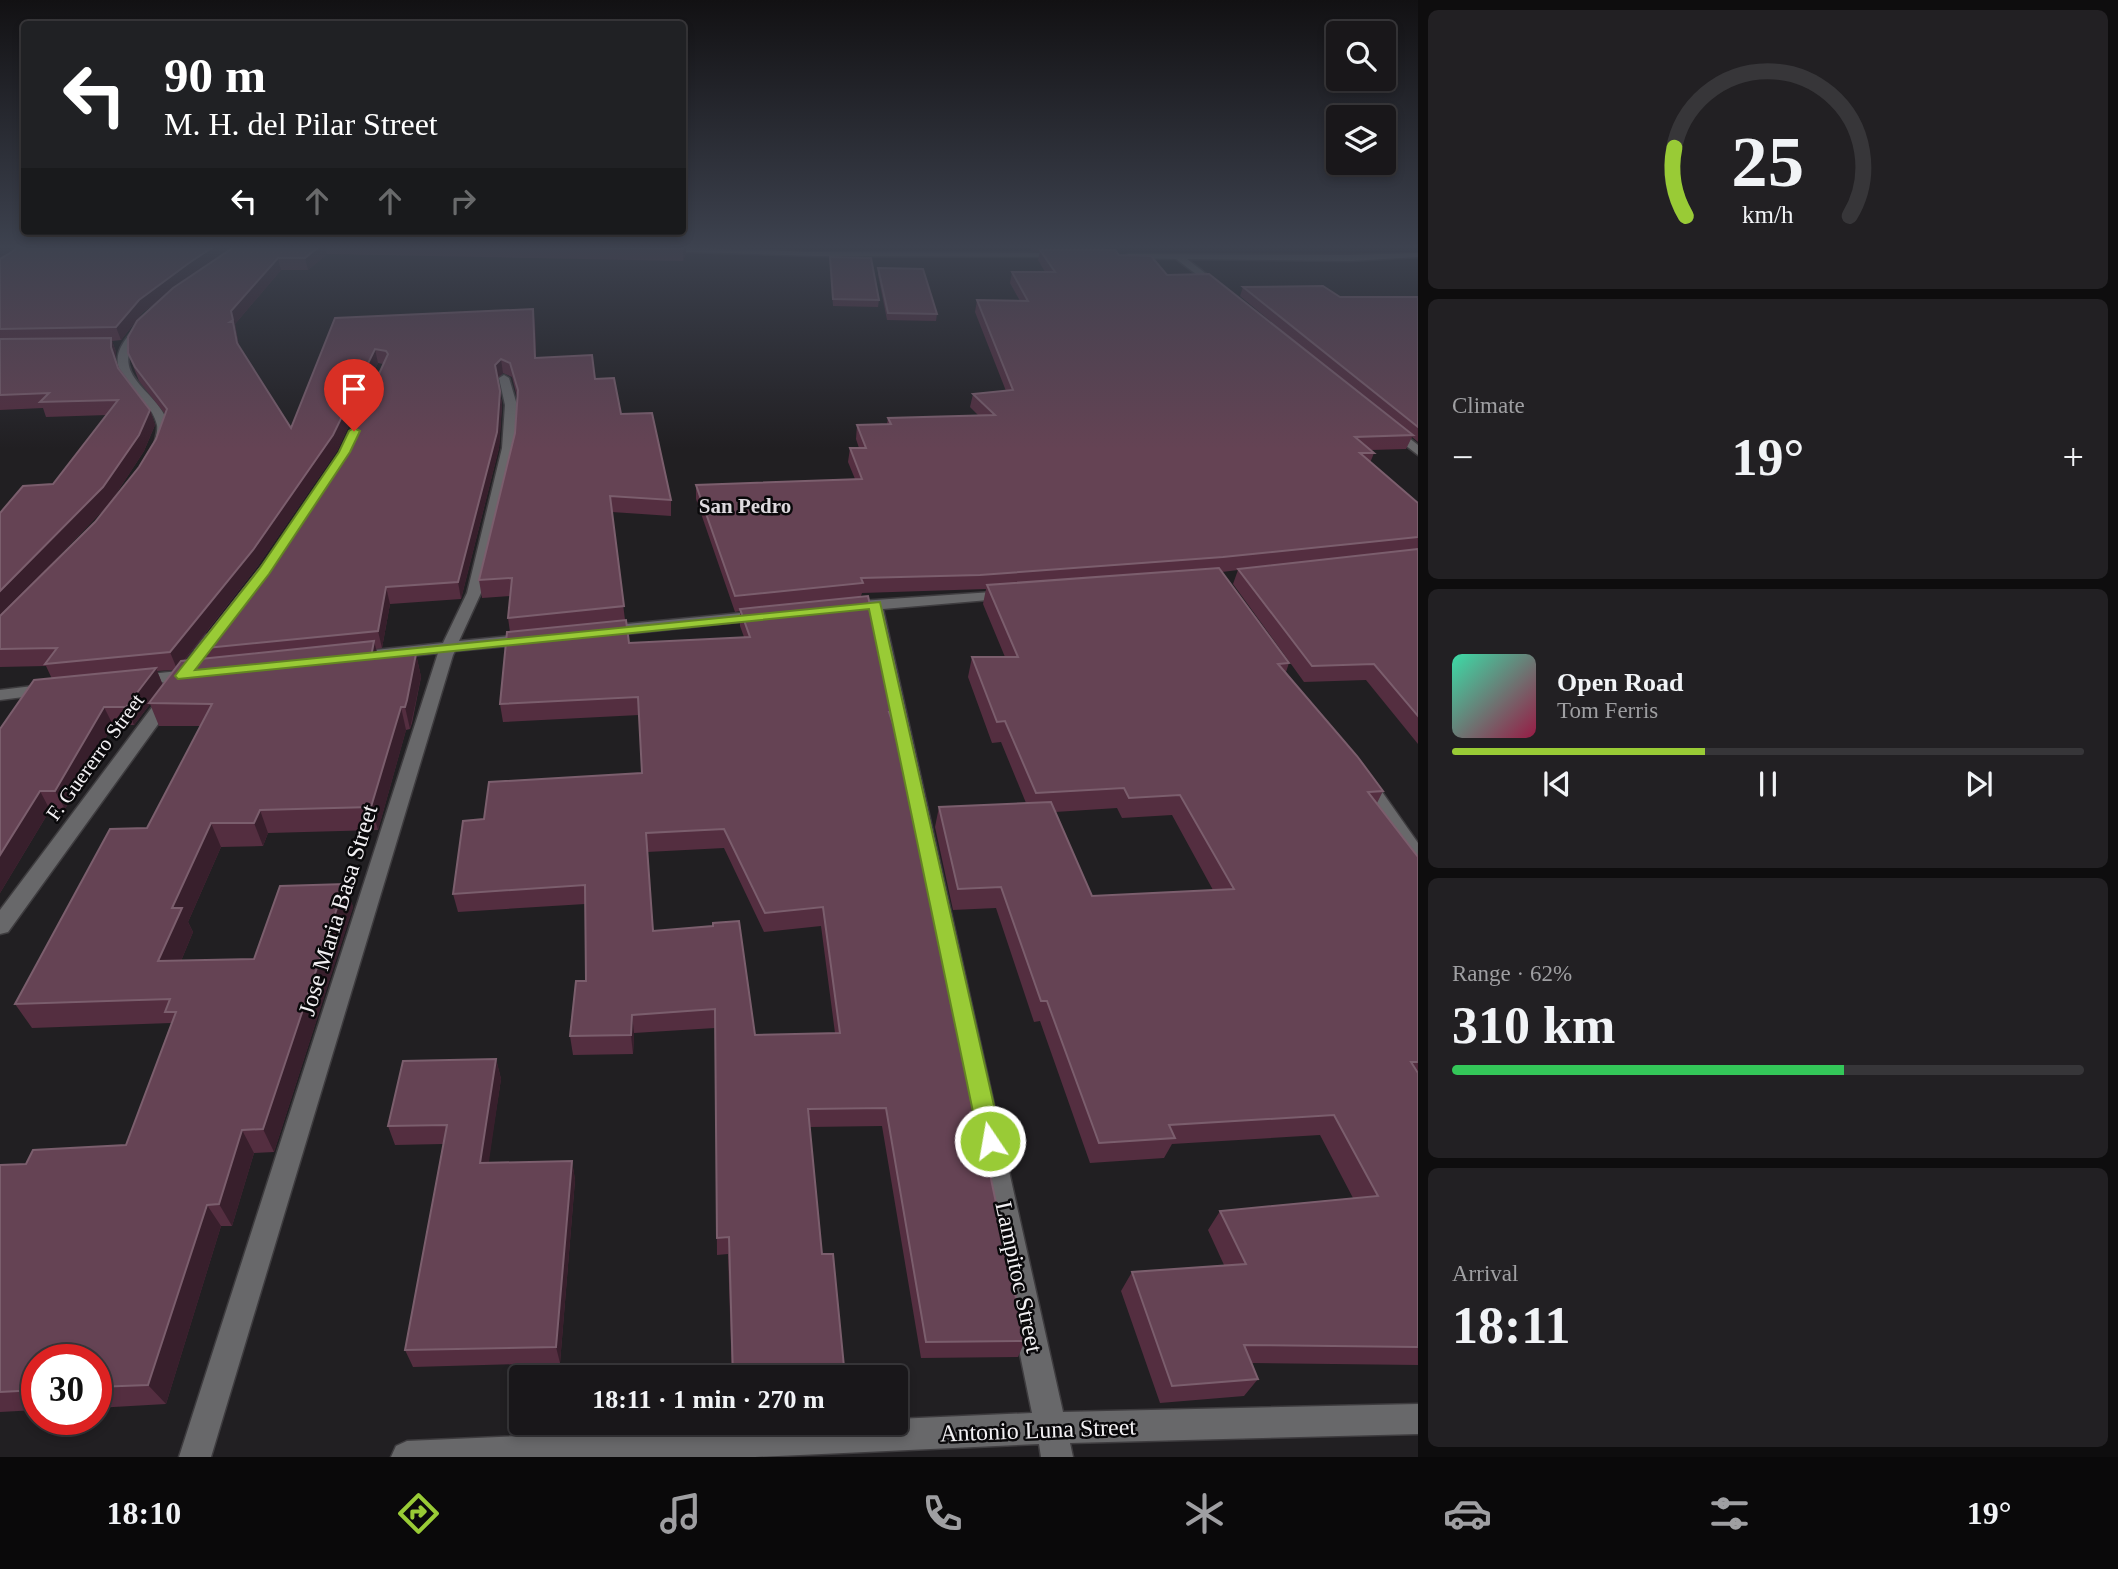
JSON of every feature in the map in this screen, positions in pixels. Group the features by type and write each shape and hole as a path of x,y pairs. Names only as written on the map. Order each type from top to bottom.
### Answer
{"street":[{"path":"152,457 164,434 164,425 158,411 139,394 125,371 122,357 124,346 155,313"},
{"path":"110,346 124,346"},
{"name":"Jose Maria Basa Street","path":"195,1457 448,647 474,593 508,448 511,405 504,378"},
{"path":"1387,425 1418,451"},
{"path":"835,609 1026,593"},
{"name":"Lampitoc Street","path":"875,605 1054,1443"},
{"path":"594,632 781,614"},
{"name":"F. Guererro Street","path":"0,926 223,624"},
{"path":"342,658 541,638"},
{"path":"118,682 209,673"},
{"path":"0,695 65,688"},
{"path":"1356,770 1418,858"},
{"name":"Antonio Luna Street","path":"407,1457 1054,1443 1418,1419"}],"building":[{"path":"0,313 128,313 116,327 0,329"},
{"path":"146,313 231,313 233,320 230,322 233,322 237,343 291,428 335,318 445,313 533,313 535,358 592,355 595,379 614,378 621,414 652,413 671,500 610,496 624,606 508,618 512,578 479,580 515,433 518,390 510,363 501,359 495,365 500,391 497,432 458,582 386,587 378,631 196,649 267,559 350,438 388,354 375,349 333,435 253,550 170,652 45,664 57,648 0,649 0,616 95,522 139,467 156,439 167,409 135,367 128,353 128,337 137,321"},
{"path":"982,313 1258,313 1413,435 1355,437 1374,453 1360,453 1418,503 1418,537 1223,557 980,575 861,578 863,583 735,596 696,485 862,479 850,448 866,448 857,425 891,424 888,418 995,415 973,394 1013,390"},
{"path":"1275,313 1418,313 1418,427"},
{"path":"111,338 118,368 150,410 139,435 103,487 0,591 0,513 23,486 53,484 118,400 40,402 49,393 0,395 0,339"},
{"path":"1418,549 1418,716 1374,664 1312,666 1238,569"},
{"path":"1219,568 1289,663 1278,664 1357,756 1383,791 1368,792 1418,857 1418,1062 1411,1062 1418,1073 1418,1347 1244,1345 1258,1379 1172,1386 1132,1272 1246,1264 1220,1211 1378,1196 1334,1115 1169,1125 1175,1138 1099,1143 1047,1001 1041,1001 1001,887 958,889 939,807 1051,802 1092,896 1234,889 1180,795 1129,798 1124,788 1036,793 1005,721 997,722 972,657 1018,657 987,585"},
{"path":"868,596 893,712 889,712 900,745 1025,1341 926,1342 886,1108 808,1109 822,1254 833,1254 844,1365 733,1365 729,1237 717,1238 715,1009 632,1015 631,1035 570,1036 576,981 586,981 585,885 453,894 463,821 484,819 489,782 642,773 638,697 500,704 507,632 626,620 629,643 750,637 740,609","holes":["724,829 765,913 823,907 840,1033 755,1035 739,921 653,931 646,833"]},
{"path":"374,641 371,657 416,654 405,707 401,707 371,807 260,810 254,823 211,823 172,908 182,908 158,961 254,959 280,886 345,884 263,1129 242,1130 219,1204 207,1205 148,1385 112,1386 112,1344 21,1344 21,1391 0,1392 0,1165 26,1164 33,1150 126,1145 176,1012 165,1012 170,999 15,1004 110,829 147,828 212,704 149,703 181,661"},
{"path":"156,668 126,707 104,707 55,791 40,791 0,855 0,729 34,680"},
{"path":"496,1059 480,1163 572,1161 556,1347 405,1350 447,1125 388,1126 403,1061"}],"district":[{"name":"San Pedro","path":"745,506"}],"route":[{"path":"354,431 345,452 265,571 183,676 875,605 990,1141"}]}
